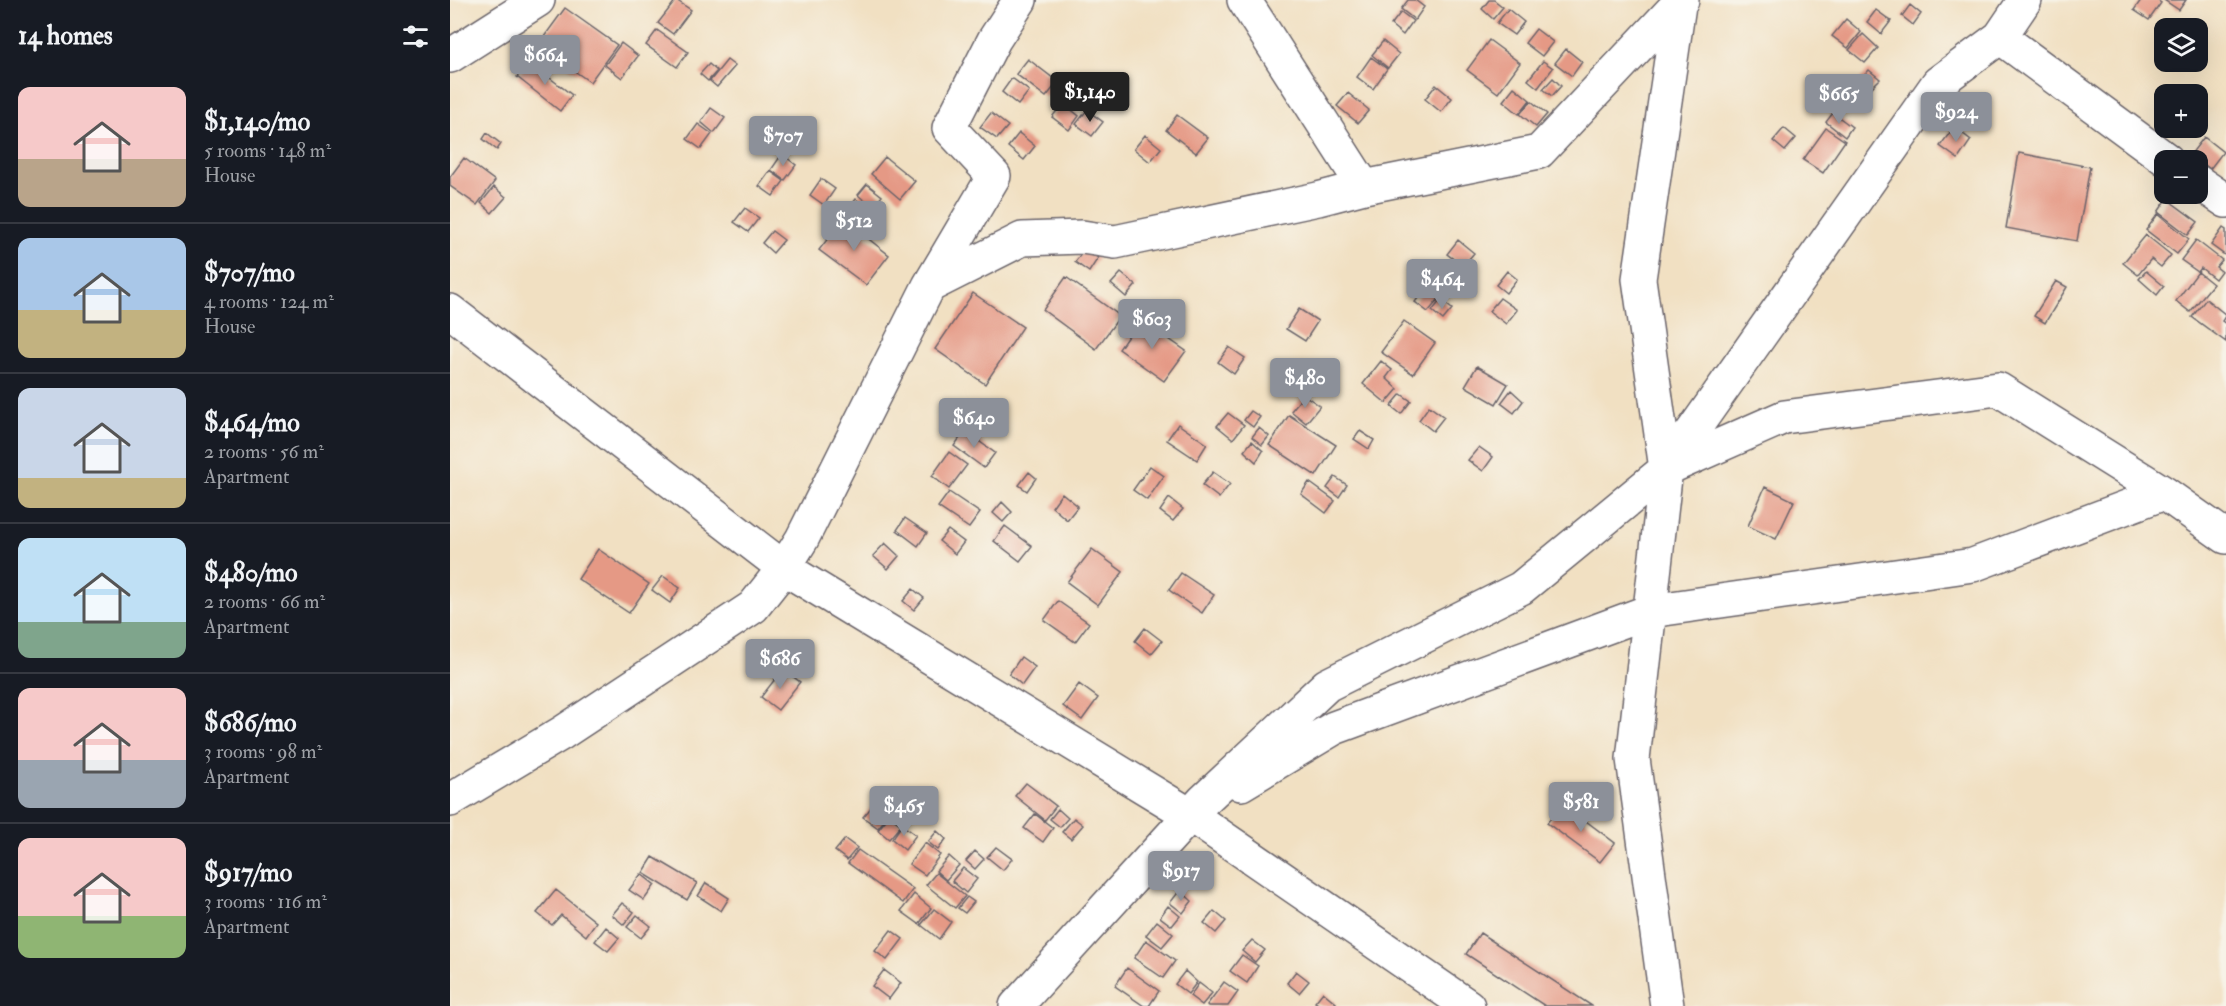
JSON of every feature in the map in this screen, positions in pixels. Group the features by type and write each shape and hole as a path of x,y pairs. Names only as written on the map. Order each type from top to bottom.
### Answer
{"street":[{"path":"450,56 538,0"},
{"path":"450,800 562,733 753,607 784,567 802,539 929,286 993,176 949,128 994,40 1020,0"},
{"path":"1244,0 1364,187"},
{"path":"1016,1006 1203,801 1327,685 1521,588 1666,469 1938,83 2000,38 2025,0"},
{"path":"929,286 1022,239 1082,237 1115,242 1364,187 1539,152 1681,3"},
{"path":"1667,1006 1633,759 1666,469 1639,279 1681,3"},
{"path":"2000,38 2154,150"},
{"path":"2208,189 2226,201"},
{"path":"450,311 784,567 1190,815 1468,1006"},
{"path":"1666,469 1784,417 1998,389 2164,493 2226,537"},
{"path":"1190,815 1334,728 1650,611 1973,566 2164,493"}],"building":[{"path":"676,0 691,10 673,34 658,23"},
{"path":"1408,0 1415,0 1424,7 1415,20 1401,9"},
{"path":"1489,0 1494,0 1503,7 1493,19 1482,9"},
{"path":"2141,0 2157,0 2161,3 2149,20 2134,10"},
{"path":"2164,0 2186,0 2179,10"},
{"path":"1910,5 1921,14 1913,25 1902,16"},
{"path":"565,8 617,45 590,82 538,45"},
{"path":"1508,9 1524,22 1514,35 1497,23"},
{"path":"1876,10 1891,21 1881,34 1867,22"},
{"path":"1401,12 1413,21 1403,35 1391,25"},
{"path":"1846,19 1861,32 1848,48 1832,36"},
{"path":"1536,29 1553,42 1542,56 1525,43"},
{"path":"657,30 688,52 677,67 646,45"},
{"path":"1863,34 1878,48 1865,63 1849,50"},
{"path":"1489,40 1520,63 1498,93 1467,70"},
{"path":"1383,41 1399,54 1388,68 1372,55"},
{"path":"621,43 638,56 622,78 605,65"},
{"path":"1566,49 1582,62 1572,76 1555,63"},
{"path":"1371,57 1387,69 1373,89 1357,77"},
{"path":"1028,59 1058,82 1046,97 1016,74"},
{"path":"727,60 735,66 717,87 710,81"},
{"path":"1543,61 1553,68 1538,88 1528,80"},
{"path":"529,62 572,95 560,111 517,77"},
{"path":"709,64 717,71 708,81 700,74"},
{"path":"1869,70 1880,79 1863,96 1853,87"},
{"path":"1012,78 1029,91 1018,105 1002,92"},
{"path":"1553,78 1561,86 1552,96 1543,89"},
{"path":"1436,85 1452,98 1441,112 1425,99"},
{"path":"1514,87 1530,100 1519,114 1503,101"},
{"path":"1348,93 1369,110 1358,123 1337,106"},
{"path":"1531,101 1547,114 1536,127 1520,114"},
{"path":"1063,103 1079,116 1069,130 1052,117"},
{"path":"711,108 725,118 714,133 701,122"},
{"path":"1087,110 1103,122 1092,136 1076,124"},
{"path":"991,113 1008,126 997,139 980,127"},
{"path":"1833,113 1852,127 1845,137 1826,122"},
{"path":"1177,115 1208,138 1196,153 1166,130"},
{"path":"698,124 712,134 701,149 687,139"},
{"path":"1954,127 1971,140 1958,159 1940,146"},
{"path":"1784,128 1796,138 1785,151 1773,141"},
{"path":"1826,128 1845,141 1823,173 1803,160"},
{"path":"487,133 501,144 497,150 483,139"},
{"path":"1019,133 1035,146 1024,160 1008,147"},
{"path":"1145,135 1161,148 1150,162 1134,149"},
{"path":"2205,138 2223,152 2210,169 2208,167 2208,150 2194,150"},
{"path":"2019,153 2090,167 2077,241 2006,228"},
{"path":"782,154 796,165 785,180 771,170"},
{"path":"885,157 915,181 900,199 871,174"},
{"path":"464,158 495,181 477,205 450,186 450,177"},
{"path":"770,171 784,181 773,196 759,186"},
{"path":"821,179 835,189 824,205 810,195"},
{"path":"867,184 882,196 873,208 858,195"},
{"path":"494,187 506,197 492,213 481,203"},
{"path":"856,199 879,216 866,233 843,216"},
{"path":"2164,204 2174,204 2198,222 2188,235 2158,212"},
{"path":"745,208 759,218 748,232 734,222"},
{"path":"2158,214 2189,239 2177,254 2146,230"},
{"path":"843,219 889,255 866,285 819,250"},
{"path":"2223,228 2226,230 2226,256 2211,245"},
{"path":"772,231 784,240 773,253 762,243"},
{"path":"2146,235 2171,255 2161,267 2151,259 2138,275 2123,263"},
{"path":"1458,240 1474,253 1463,266 1447,254"},
{"path":"2196,240 2222,260 2216,267 2221,271 2215,279 2201,268 2198,272 2181,260"},
{"path":"1085,249 1098,258 1089,272 1075,262"},
{"path":"1437,271 1453,284 1442,298 1426,285"},
{"path":"1507,271 1517,279 1506,293 1496,285"},
{"path":"2146,271 2164,286 2157,295 2139,279"},
{"path":"2198,272 2213,284 2190,312 2176,301"},
{"path":"1121,273 1136,285 1126,297 1111,284"},
{"path":"1066,277 1120,316 1096,349 1043,310"},
{"path":"2056,281 2067,287 2045,323 2034,316"},
{"path":"1425,289 1439,299 1428,312 1415,302"},
{"path":"973,293 1023,327 985,384 935,349"},
{"path":"1500,298 1517,310 1506,324 1489,311"},
{"path":"2206,299 2226,315 2222,321 2226,324 2226,342 2192,317"},
{"path":"1441,300 1452,309 1443,320 1432,311"},
{"path":"1299,309 1318,321 1305,341 1286,329"},
{"path":"1140,319 1186,351 1164,381 1119,349"},
{"path":"1404,321 1435,343 1413,374 1381,352"},
{"path":"1229,347 1245,358 1234,374 1218,362"},
{"path":"1381,361 1392,370 1386,378 1398,389 1386,403 1363,384"},
{"path":"1477,366 1508,384 1496,404 1465,386"},
{"path":"1511,390 1523,401 1514,413 1501,403"},
{"path":"1401,394 1411,401 1401,414 1391,406"},
{"path":"1304,395 1320,406 1306,423 1291,411"},
{"path":"1429,406 1444,417 1433,431 1419,420"},
{"path":"1251,411 1260,417 1253,427 1244,420"},
{"path":"1228,413 1244,425 1233,439 1217,426"},
{"path":"1289,415 1336,445 1316,476 1269,445"},
{"path":"1178,424 1207,444 1197,460 1167,440"},
{"path":"1259,428 1269,436 1262,445 1252,437"},
{"path":"965,431 995,453 984,468 954,446"},
{"path":"1360,431 1374,440 1369,449 1354,439"},
{"path":"1252,441 1263,451 1256,462 1244,451"},
{"path":"1479,447 1493,457 1483,471 1468,460"},
{"path":"949,452 967,465 949,489 932,476"},
{"path":"1150,466 1164,476 1147,500 1133,490"},
{"path":"1029,472 1036,478 1027,491 1019,485"},
{"path":"1213,472 1230,484 1219,498 1202,485"},
{"path":"1335,477 1347,485 1339,497 1327,488"},
{"path":"1309,482 1335,501 1326,513 1301,494"},
{"path":"1765,487 1794,501 1776,539 1748,526"},
{"path":"949,492 980,513 969,528 938,507"},
{"path":"1062,493 1078,506 1067,520 1052,507"},
{"path":"1169,498 1183,509 1173,521 1160,511"},
{"path":"1002,502 1012,512 1003,522 993,513"},
{"path":"905,518 927,533 918,546 897,530"},
{"path":"1005,526 1032,546 1020,561 994,541"},
{"path":"948,530 964,542 955,554 939,541"},
{"path":"885,543 899,556 888,569 873,556"},
{"path":"598,549 649,584 629,613 578,579"},
{"path":"1092,549 1123,572 1098,605 1067,582"},
{"path":"1181,573 1214,595 1202,613 1169,590"},
{"path":"663,576 680,588 670,603 652,590"},
{"path":"913,589 924,598 914,610 903,601"},
{"path":"1058,601 1089,623 1075,642 1044,620"},
{"path":"1145,628 1162,641 1151,654 1135,641"},
{"path":"1021,657 1035,667 1022,685 1009,674"},
{"path":"783,669 800,682 778,710 761,697"},
{"path":"1079,684 1098,698 1082,720 1063,706"},
{"path":"1026,783 1056,806 1045,820 1015,796"},
{"path":"876,802 890,813 878,828 863,817"},
{"path":"1562,803 1615,843 1600,862 1547,823"},
{"path":"1058,809 1068,818 1060,827 1050,819"},
{"path":"1035,814 1053,828 1043,842 1024,828"},
{"path":"889,816 901,825 889,839 878,830"},
{"path":"1074,818 1083,825 1071,839 1062,832"},
{"path":"902,825 916,835 905,850 892,839"},
{"path":"937,831 946,839 938,850 928,842"},
{"path":"845,839 857,848 847,860 835,851"},
{"path":"925,843 940,855 925,875 909,864"},
{"path":"996,847 1012,859 1003,870 987,857"},
{"path":"858,850 913,889 903,903 848,863"},
{"path":"975,851 984,859 975,869 966,861"},
{"path":"949,856 959,865 946,880 936,871"},
{"path":"653,857 697,883 687,900 643,873"},
{"path":"963,868 977,879 966,893 952,881"},
{"path":"936,873 965,896 955,908 926,885"},
{"path":"641,874 655,885 644,900 629,890"},
{"path":"706,883 729,898 721,911 698,896"},
{"path":"556,890 596,922 586,936 561,915 552,925 537,913"},
{"path":"1180,890 1192,901 1183,913 1170,903"},
{"path":"914,894 931,908 919,924 901,911"},
{"path":"967,897 974,902 965,913 958,908"},
{"path":"622,903 634,912 624,925 612,915"},
{"path":"1168,906 1180,916 1172,926 1160,917"},
{"path":"934,909 951,922 939,939 921,925"},
{"path":"1214,911 1226,921 1216,933 1204,923"},
{"path":"637,915 651,926 641,938 627,927"},
{"path":"1157,921 1173,934 1162,947 1146,935"},
{"path":"606,927 619,938 608,951 595,941"},
{"path":"891,930 903,939 887,960 875,951"},
{"path":"1480,933 1592,1006 1545,1006 1466,954"},
{"path":"1146,940 1175,961 1163,978 1134,958"},
{"path":"1252,940 1265,950 1255,962 1242,951"},
{"path":"1242,955 1258,966 1247,983 1230,971"},
{"path":"1127,968 1159,991 1149,1006 1144,1006 1115,986"},
{"path":"884,970 901,983 889,999 872,986"},
{"path":"1185,971 1197,982 1188,994 1175,984"},
{"path":"1296,971 1309,981 1299,993 1287,983"},
{"path":"1224,982 1238,992 1228,1006 1208,1006 1207,1005"},
{"path":"1199,983 1212,993 1202,1005 1190,996"},
{"path":"1323,992 1336,1003 1334,1006 1321,1006 1315,1002"}]}
